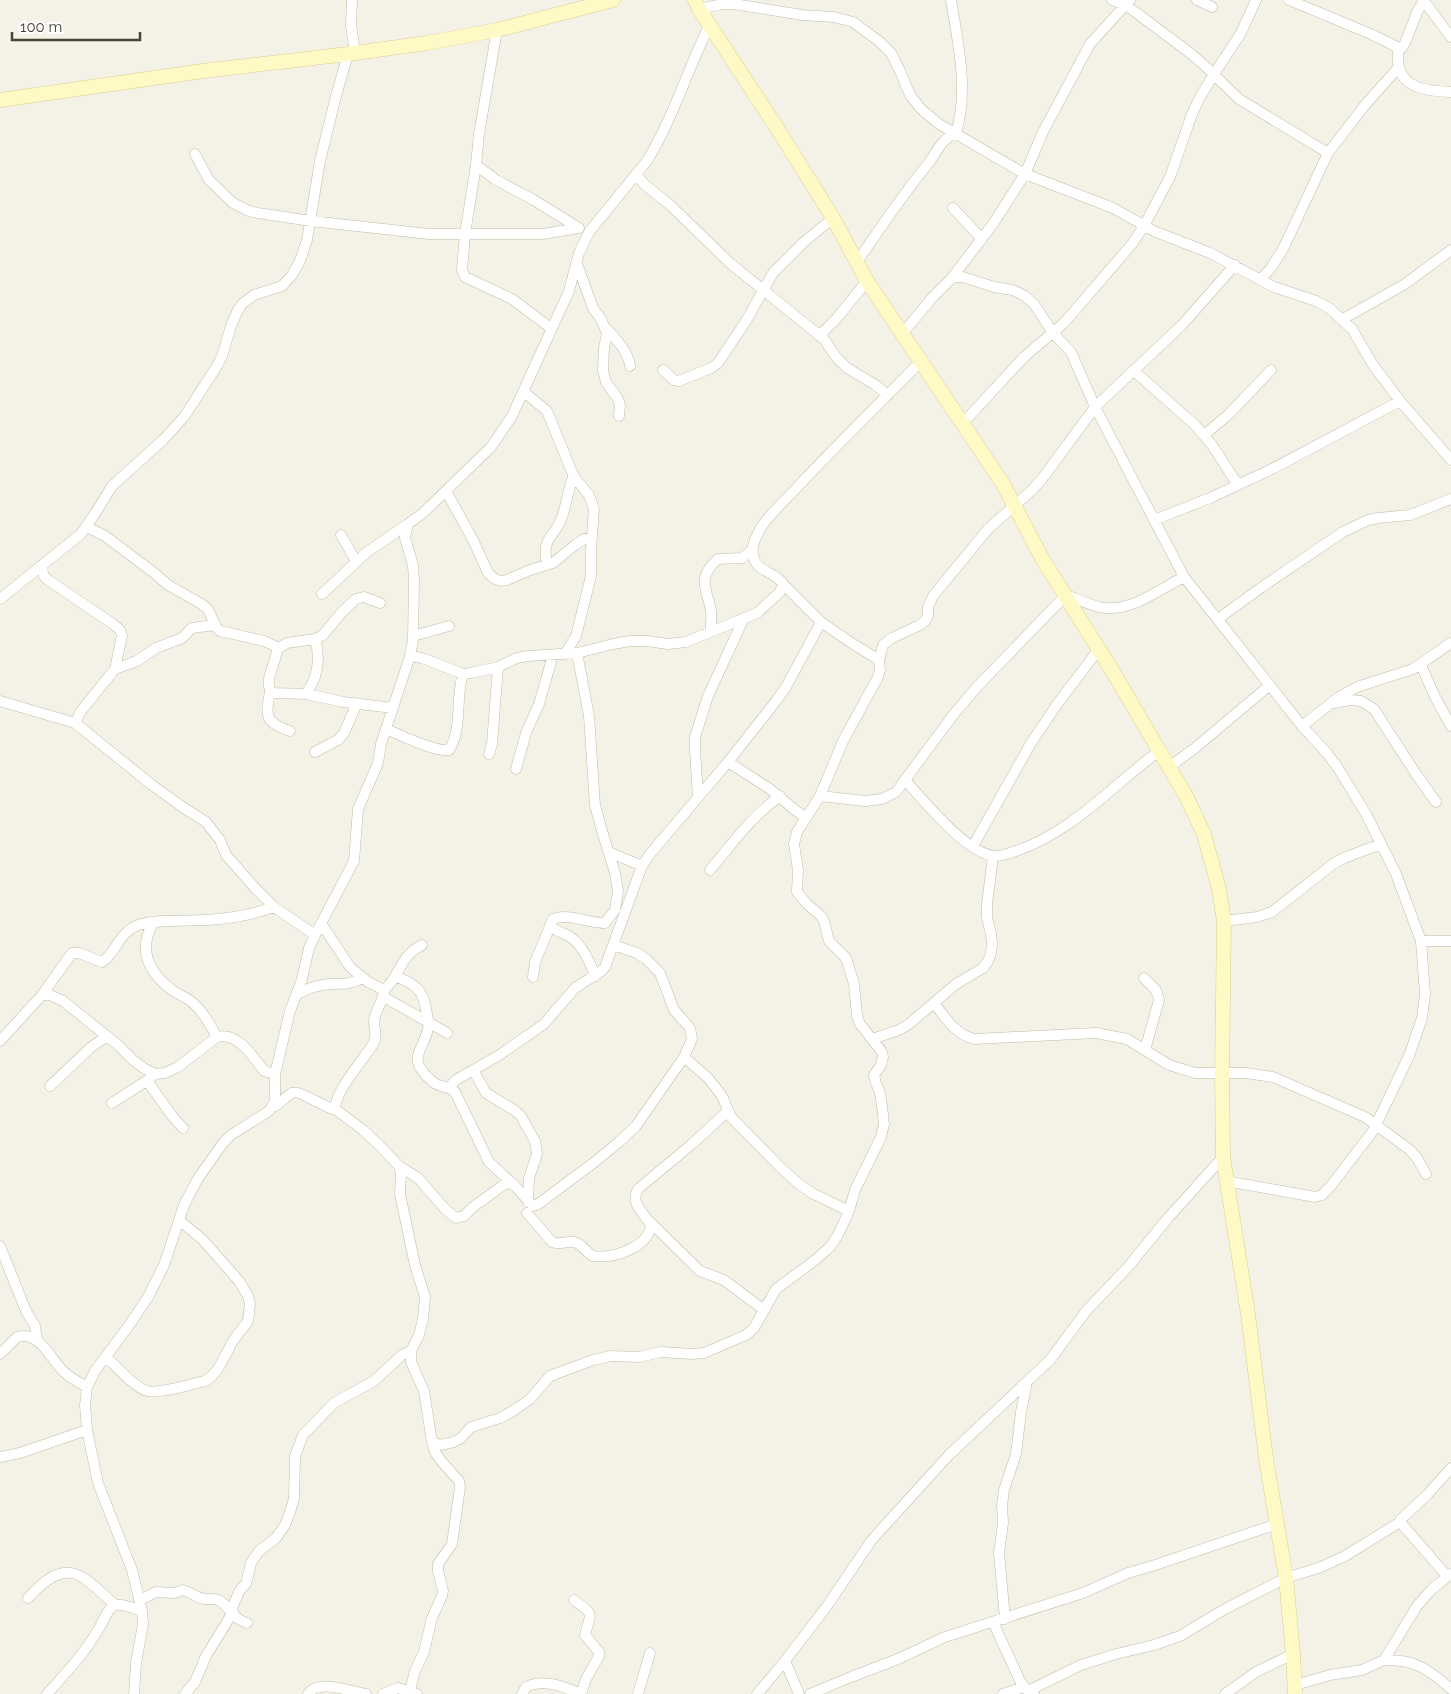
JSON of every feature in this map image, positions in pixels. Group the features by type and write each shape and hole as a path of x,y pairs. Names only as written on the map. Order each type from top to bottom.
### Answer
{"street":[{"path":"0,100 352,54 427,42 496,30 613,0"},
{"path":"857,262 900,199 944,140 956,133 962,110 962,86 951,0"},
{"path":"1112,0 1128,2 1190,53 1239,99 1328,153"},
{"path":"1197,0 1212,7"},
{"path":"963,423 1024,357 1064,324 1122,257 1144,226 1170,177 1192,114 1214,74 1241,33 1256,0"},
{"path":"1288,0 1373,35 1399,48"},
{"path":"0,599 87,527 112,486 163,440 184,417 217,366 231,326 242,304 254,295 282,286 292,276 300,262 311,221 320,161 336,96 352,54 351,1"},
{"path":"1399,48 1402,48 1405,43 1418,10 1424,1 1451,37"},
{"path":"903,333 932,298 950,280 993,224 1025,174 1043,132 1090,44 1128,2"},
{"path":"697,4 734,4 802,15 839,18 853,22 880,42 890,53 900,70 910,95 921,109 939,124 1025,174 1113,208 1144,226 1235,265 1274,287 1316,301 1329,308 1352,329 1374,365 1400,401 1451,460"},
{"path":"697,4 833,218 867,281 1003,484 1040,554 1186,796 1204,834 1219,889 1224,921 1223,1157 1248,1314 1265,1450 1286,1578 1295,1689 1330,1675 1362,1670 1384,1660 1408,1661 1421,1666 1451,1689"},
{"path":"322,594 356,561 408,524 446,491 490,447 512,416 569,292 582,245 589,232 647,161 666,126 695,55 710,26"},
{"path":"496,30 479,134 462,270 465,277 512,299 552,329"},
{"path":"1399,48 1398,68 1402,76 1413,84 1431,91 1451,92"},
{"path":"1261,279 1283,249 1328,153 1365,105 1398,68"},
{"path":"195,154 209,180 233,204 249,211 311,221 430,234 543,234 578,228"},
{"path":"476,165 486,174 578,228 589,232"},
{"path":"636,174 645,185 670,205 726,259 819,336 847,368 888,395"},
{"path":"953,208 982,239"},
{"path":"663,370 674,380 679,381 716,366 746,321 772,273 782,261 833,218"},
{"path":"1343,319 1405,284 1451,250"},
{"path":"577,264 593,308 606,328 623,347 630,366"},
{"path":"432,1442 440,1445 454,1442 461,1438 471,1427 500,1418 513,1411 530,1398 544,1380 555,1373 593,1360 612,1356 639,1357 666,1352 704,1353 746,1335 754,1328 776,1290 830,1247 838,1235 855,1190 882,1137 884,1124 880,1093 874,1074 883,1061 883,1056 882,1052 860,1024 857,1016 854,984 846,958 829,941 821,916 797,892 798,870 794,844 797,832 820,796 843,741 878,677 880,670 879,660 886,641 925,621 930,601 952,571 988,529 1042,479 1095,407 1182,324 1235,265"},
{"path":"950,280 963,277 1019,292 1034,304 1053,333 1070,352 1095,407 1184,577 1302,726 1326,752 1366,814 1405,896 1420,941 1425,994 1422,1018 1409,1056 1377,1124 1358,1153 1322,1195 1308,1197 1226,1181"},
{"path":"819,336 837,318 867,281"},
{"path":"606,328 603,371 606,382 618,399 620,405 619,416"},
{"path":"710,632 711,614 704,582 708,571 718,559 742,558 752,550 762,526 777,509 921,361"},
{"path":"1204,435 1229,414 1272,370"},
{"path":"1134,371 1204,435 1238,485"},
{"path":"524,392 547,411 574,475 593,502 591,576 576,636 565,654"},
{"path":"1154,520 1238,485 1400,401"},
{"path":"547,564 545,556 546,544 562,517 574,475"},
{"path":"446,491 474,540 488,573 501,581 553,563 584,539 592,537"},
{"path":"1218,619 1343,532 1368,520 1410,515 1451,500"},
{"path":"134,1694 136,1663 143,1624 141,1606 132,1570 98,1484 87,1430 86,1387 95,1370 148,1297 164,1265 192,1189 223,1143 231,1135 269,1111 275,1101 275,1074 290,1011 306,966 309,948 354,861 358,810 378,763 386,729 410,656 413,636 413,565 405,538 408,524"},
{"path":"87,527 105,536 168,585 200,602 208,609 220,631 264,641 277,648"},
{"path":"340,535 356,561"},
{"path":"752,550 753,557 761,569 777,577 821,622 879,660"},
{"path":"40,566 48,580 106,618 120,630 122,635 115,669 81,711 75,723"},
{"path":"1066,595 1100,607 1122,607 1132,604 1184,577"},
{"path":"410,656 422,658 463,674 498,667 517,658 577,653 630,641 647,640 668,644 686,642 763,609 779,593 784,585"},
{"path":"820,796 866,802 882,799 896,792 954,714 976,688 1066,595"},
{"path":"277,648 294,641 315,639 323,635 342,612 356,599 364,597 380,603"},
{"path":"698,797 695,737 708,696 744,618"},
{"path":"613,946 636,953 646,959 660,973 674,1010 690,1028 692,1039 684,1057 636,1126 619,1142 541,1203 532,1206 489,1162 452,1089 452,1084 501,1054 544,1024 575,988 595,976 604,967 642,866 728,762 786,687 821,622"},
{"path":"115,669 137,661 156,648 185,637 192,628 215,624"},
{"path":"413,636 449,626"},
{"path":"306,694 311,687 318,666 319,653 315,639"},
{"path":"1302,726 1326,705 1357,687 1403,673 1421,665 1451,643"},
{"path":"277,648 268,684 270,692 267,709 269,720 278,727 290,731"},
{"path":"973,846 1031,743 1058,703 1099,649"},
{"path":"533,977 535,962 553,919 559,916 595,923 605,923 615,910 618,891 615,873 595,804 589,716 577,653"},
{"path":"516,769 526,733 539,704 553,655"},
{"path":"1421,665 1435,698 1451,726"},
{"path":"489,754 492,744 498,667"},
{"path":"386,729 445,751 449,750 456,728 460,682 463,674"},
{"path":"1169,767 1195,748 1270,685"},
{"path":"270,692 274,694 306,694 343,702 393,708"},
{"path":"1326,705 1355,700 1367,703 1374,709 1436,802"},
{"path":"0,701 75,723 152,785 206,822 220,840 226,855 235,867 274,907 315,935"},
{"path":"315,752 338,740 344,733 357,703"},
{"path":"905,780 941,821 973,846 993,856 1020,850 1060,830 1159,751"},
{"path":"728,762 763,783 805,817"},
{"path":"710,870 751,822 780,796"},
{"path":"1224,921 1257,917 1272,912 1332,864 1381,844"},
{"path":"609,852 642,866"},
{"path":"872,1039 899,1030 965,978 983,968 991,953 991,934 987,917 987,904 993,856"},
{"path":"0,1040 42,995 72,953 79,953 102,962 109,958 117,942 137,925 236,918 274,907"},
{"path":"321,922 350,967 384,994 428,1021 434,1027 447,1033"},
{"path":"153,923 148,932 146,952 153,970 167,986 192,1002 206,1018 217,1037"},
{"path":"550,925 557,932 570,937 587,958 595,976"},
{"path":"1420,941 1451,941"},
{"path":"336,1110 334,1108 338,1096 375,1038 374,1022 376,1012 384,994 397,977 407,955 422,945"},
{"path":"397,977 409,982 421,992 428,1021 426,1036 417,1054 418,1065 439,1086 452,1089"},
{"path":"296,994 314,986 349,984 363,978"},
{"path":"1144,978 1156,990 1158,1000 1145,1050"},
{"path":"42,995 50,995 63,1002 139,1064 151,1077 173,1117 184,1128"},
{"path":"934,1003 958,1032 966,1037 1096,1033 1127,1039 1177,1069 1196,1073 1252,1073 1273,1077 1354,1111 1377,1124 1410,1150 1426,1174"},
{"path":"50,1086 90,1048 107,1036"},
{"path":"112,1103 151,1077 165,1074 178,1067 217,1037 227,1037 241,1044 249,1050 264,1071 275,1074"},
{"path":"684,1057 708,1078 722,1096 728,1111 739,1125 800,1185 848,1211"},
{"path":"473,1070 486,1092 520,1115 535,1141 537,1154 529,1178 528,1202"},
{"path":"272,1107 280,1104 291,1093 295,1092 303,1093 329,1109 336,1110 363,1130 399,1166 418,1178 446,1210 456,1218 464,1216 473,1206 509,1181"},
{"path":"728,1111 638,1190 635,1196 636,1204 648,1220 696,1267 706,1274 724,1280 764,1310"},
{"path":"758,1694 826,1606 871,1541 949,1455 1050,1360 1087,1310 1128,1267 1168,1218 1223,1157"},
{"path":"383,1694 398,1688 412,1693 415,1671 424,1652 432,1618 442,1596 443,1591 438,1564 452,1544 460,1487 459,1481 435,1452 424,1391 411,1362 412,1351 424,1318 425,1297 415,1265 400,1194 401,1173 399,1166"},
{"path":"528,1213 552,1242 557,1244 577,1243 589,1254 596,1257 633,1248 649,1232 651,1226 648,1220"},
{"path":"106,1357 147,1391 157,1391 205,1381 218,1369 233,1341 248,1321 250,1313 248,1296 238,1281 203,1240 179,1220"},
{"path":"0,1246 26,1311 35,1326 37,1340"},
{"path":"0,1354 17,1337 26,1336 37,1340 63,1371 86,1387"},
{"path":"185,1694 194,1682 206,1656 232,1611 240,1590 246,1584 251,1563 259,1551 276,1538 285,1525 292,1509 294,1498 295,1456 303,1435 334,1403 374,1381 402,1355 412,1351"},
{"path":"1004,1619 999,1553 1003,1523 1002,1505 1004,1490 1016,1454 1021,1412 1028,1381"},
{"path":"0,1457 20,1453 87,1430"},
{"path":"1002,1694 1029,1690 1081,1665 1180,1636 1233,1605 1286,1578 1321,1567 1345,1556 1400,1522 1451,1468"},
{"path":"1384,1660 1417,1606 1432,1589 1449,1575 1400,1522"},
{"path":"810,1694 898,1660 945,1636 1083,1593 1128,1573 1277,1524"},
{"path":"28,1598 50,1577 62,1573 74,1573 88,1580 115,1605"},
{"path":"47,1694 80,1658 109,1609 115,1605 141,1606 156,1592 174,1593 183,1590 205,1599 217,1599 232,1611 236,1618 247,1623"},
{"path":"522,1694 526,1687 542,1682 581,1694 586,1679 600,1656 599,1652 585,1635 590,1616 585,1608 574,1600"},
{"path":"993,1622 1029,1690"},
{"path":"638,1694 650,1653"},
{"path":"1225,1694 1256,1672 1293,1654"},
{"path":"785,1661 799,1694"},
{"path":"308,1694 314,1688 323,1686 366,1694"}]}
